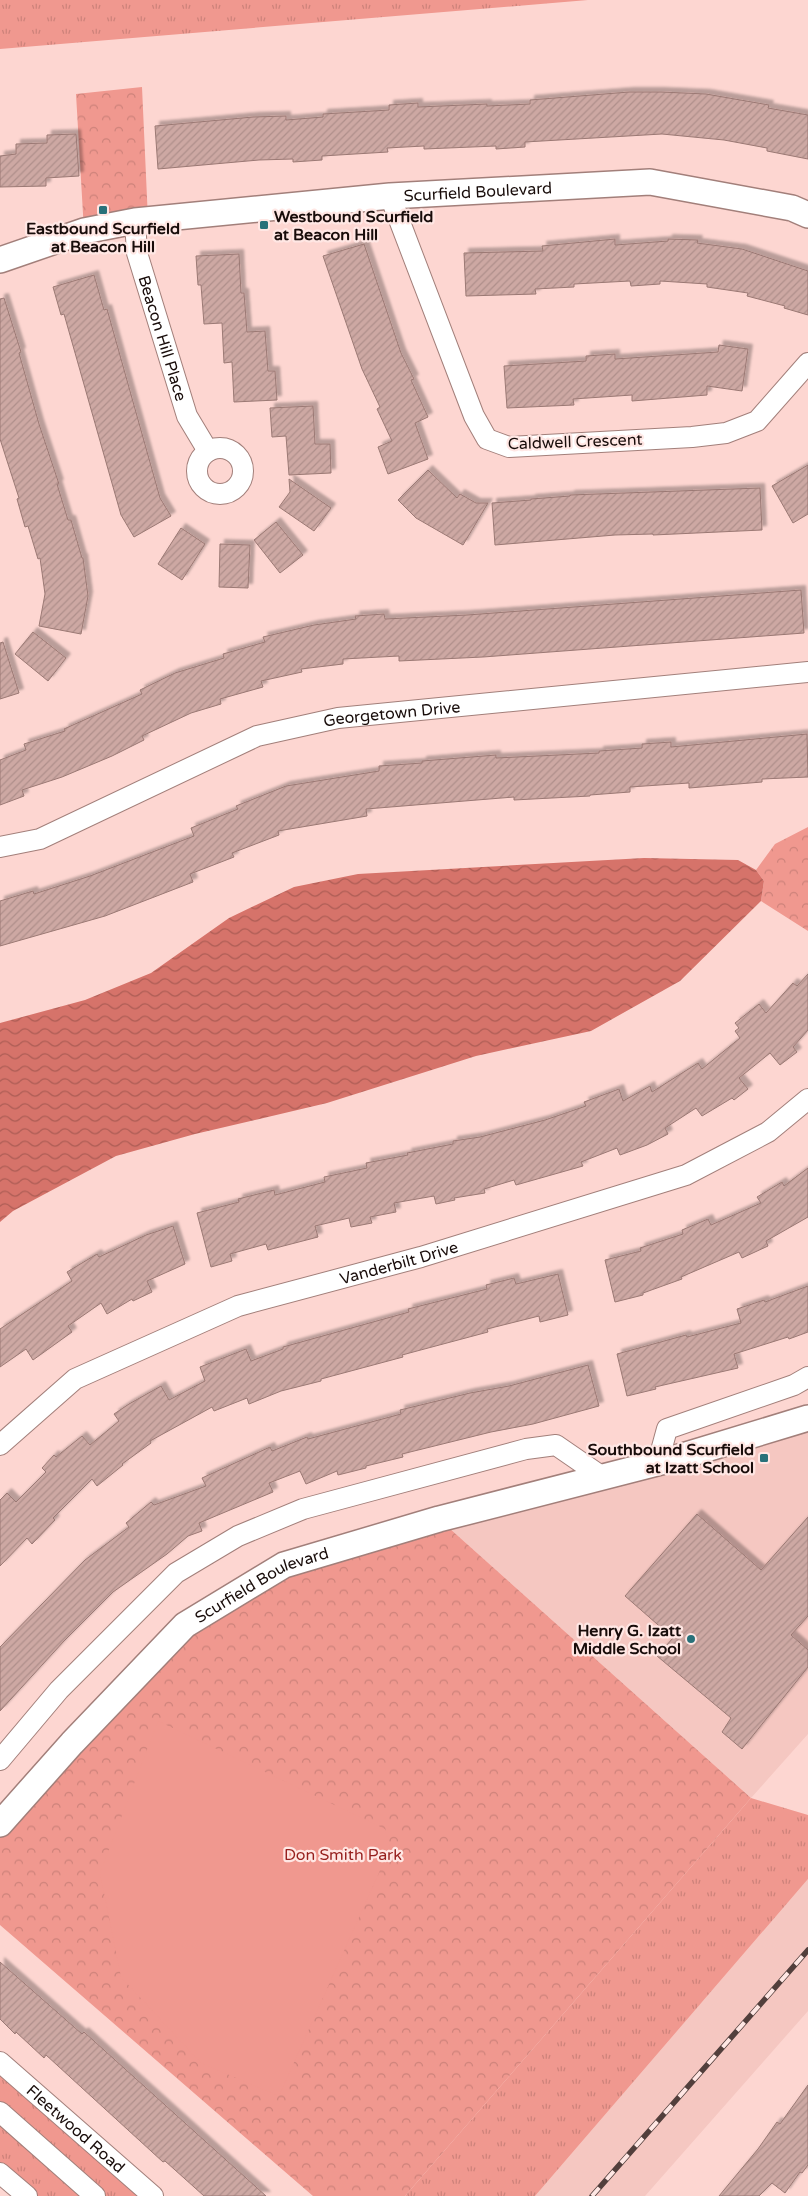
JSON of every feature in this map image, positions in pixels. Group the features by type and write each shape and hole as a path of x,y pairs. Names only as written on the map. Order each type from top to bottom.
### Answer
{"street":[{"name":"Scurfield Boulevard","path":"0,260 84,231 135,221 390,196 650,182 792,208 808,215"},
{"name":"Caldwell Crescent","path":"390,196 474,416 487,439 509,447 692,437 726,433 757,421 808,363"},
{"name":"Beacon Hill Place","path":"135,221 137,252 187,416 208,451"},
{"name":"Georgetown Drive","path":"0,847 40,839 257,736 338,718 808,672"},
{"name":"Vanderbilt Drive","path":"0,1445 75,1379 238,1306 422,1257 686,1174 768,1132 808,1099"},
{"path":"658,1462 668,1429 794,1385 808,1377"},
{"name":"Scurfield Boulevard","path":"0,1824 72,1743 185,1625 284,1565 439,1519 658,1462 808,1418"},
{"path":"0,1760 59,1690 176,1574 238,1536 303,1508 526,1448 556,1445 601,1476"},
{"name":"Fleetwood Road","path":"0,2062 153,2196"},
{"path":"0,2112 95,2196"},
{"path":"0,2172 27,2196"}],"shaded area":[{"name":"Henry G. Izatt Middle School","path":"808,1418 808,1734 751,1798 439,1519"},
{"path":"808,1879 808,2011 645,2196 535,2196"}],"green space":[{"path":"0,0 588,0 0,49"},
{"path":"142,87 148,220 84,231 76,94"},
{"path":"808,827 808,931 761,901 764,881 756,870 775,844"},
{"name":"Don Smith Park","path":"439,1519 751,1798 405,2196 313,2196 0,1925 0,1824 185,1625 284,1565"},
{"path":"158,1721 385,1829 390,1848 279,2096 201,2063 121,1977 100,1873"},
{"path":"751,1798 808,1815 808,1879 535,2196 405,2196"},
{"path":"0,2062 153,2196 27,2196 0,2173"}],"water":[{"path":"644,858 738,860 756,870 764,881 761,901 680,981 591,1031 476,1056 327,1103 195,1134 116,1156 13,1211 0,1222 0,1023 85,1000 151,973 229,918 294,887 358,874"}],"building":[{"path":"629,92 706,94 769,105 768,108 808,115 808,159 767,151 767,148 724,140 662,134 525,142 525,147 496,149 496,146 424,149 424,146 387,148 388,152 322,156 322,160 293,162 293,159 259,160 158,169 155,126 253,117 286,116 286,120 323,117 323,114 389,110 389,105 418,103 418,107 530,104 530,100"},
{"path":"76,134 79,176 46,178 46,186 0,187 0,156 16,154 16,144 47,143 47,135"},
{"path":"615,239 615,245 668,241 668,239 698,240 697,243 742,249 808,271 808,315 784,308 785,306 747,296 748,293 707,287 707,284 660,281 660,284 631,286 630,281 574,284 574,287 535,289 536,294 466,296 464,253 543,251 542,246"},
{"path":"364,244 401,353 414,379 411,380 428,417 415,423 428,459 388,474 378,447 392,441 377,409 380,407 362,369 323,256"},
{"path":"239,254 241,293 244,293 247,332 265,331 268,371 275,371 277,400 234,402 232,362 224,363 222,323 204,324 201,285 198,285 196,256"},
{"path":"94,275 104,310 107,309 160,498 171,516 134,537 121,515 64,314 61,315 53,287"},
{"path":"4,298 21,352 19,353 39,424 59,484 57,484 68,520 71,520 83,558 88,596 81,634 39,626 45,594 40,558 38,559 28,526 25,527 17,499 19,498 0,439 0,299"},
{"path":"719,345 748,349 742,391 707,386 707,395 632,401 632,395 573,399 574,405 507,408 504,366 586,361 586,356 615,354 615,359 718,352"},
{"path":"313,406 315,444 330,444 331,473 289,475 286,436 272,437 270,408"},
{"path":"808,465 808,514 793,523 772,486"},
{"path":"428,470 457,498 460,494 476,503 488,503 463,545 416,518 398,500"},
{"path":"289,479 331,508 314,531 279,507 290,492"},
{"path":"760,488 762,530 615,535 495,545 492,503 570,495"},
{"path":"276,522 303,555 280,573 254,540"},
{"path":"181,528 205,544 182,580 158,564"},
{"path":"220,544 250,545 248,588 219,587"},
{"path":"801,590 804,633 483,657 399,661 399,656 343,659 343,664 301,669 302,672 261,681 263,687 220,699 221,704 191,713 142,736 144,740 112,756 62,777 22,790 24,796 0,805 0,760 26,750 24,744 65,731 64,729 142,694 140,690 175,673 224,658 223,654 265,642 263,637 314,625 356,619 355,616 384,614 385,619 467,615"},
{"path":"33,632 66,658 48,681 15,654"},
{"path":"3,642 19,693 0,699 0,643"},
{"path":"807,734 808,777 762,779 762,782 689,788 689,783 630,787 630,792 590,796 514,800 514,797 366,809 367,816 278,831 279,835 232,853 234,857 190,874 193,882 105,916 0,946 0,901 33,891 34,894 90,876 194,836 191,828 238,809 236,806 286,786 379,771 379,766 422,763 422,761 496,755 496,758 599,753 599,751 642,748 642,744 671,742 671,747"},
{"path":"808,974 808,1030 793,1047 797,1052 780,1065 770,1053 739,1078 748,1089 734,1100 732,1098 702,1116 696,1108 665,1128 668,1134 647,1145 620,1155 617,1148 581,1162 583,1166 516,1185 514,1180 484,1189 485,1193 454,1198 455,1200 436,1204 434,1196 394,1203 396,1212 370,1217 372,1223 351,1227 349,1218 315,1226 318,1237 268,1250 266,1244 230,1254 232,1261 211,1267 197,1213 239,1202 238,1199 274,1190 275,1195 325,1182 324,1177 367,1168 366,1163 408,1155 407,1153 453,1144 453,1141 480,1137 545,1120 586,1106 584,1102 619,1089 623,1101 650,1086 652,1092 698,1063 702,1069 740,1038 735,1031 739,1028 735,1023 759,1004 766,1013 793,983 797,986"},
{"path":"808,1168 808,1217 766,1241 768,1246 742,1258 739,1252 681,1277 682,1279 643,1293 643,1295 615,1302 605,1260 641,1251 640,1248 683,1234 682,1230 708,1219 711,1225 761,1203 757,1197 782,1182 784,1186"},
{"path":"173,1226 185,1264 147,1281 152,1292 133,1301 132,1299 107,1314 101,1303 68,1326 72,1332 33,1360 26,1349 0,1367 0,1329 72,1281 67,1272 97,1254 99,1257 146,1235"},
{"path":"558,1274 568,1315 540,1322 539,1316 487,1329 488,1332 281,1391 249,1404 247,1398 214,1411 212,1407 150,1441 151,1443 122,1464 97,1486 92,1479 53,1518 55,1520 32,1544 27,1538 0,1566 0,1500 7,1493 16,1502 46,1472 42,1468 54,1455 56,1457 82,1436 90,1445 119,1421 114,1414 161,1386 169,1400 205,1381 200,1367 246,1349 251,1361 283,1349 283,1347 409,1312 408,1309 487,1289 486,1285 514,1278 516,1284"},
{"path":"808,1286 808,1332 734,1354 738,1368 655,1387 656,1389 627,1396 617,1354 686,1335 687,1337 741,1323 737,1309 764,1300 765,1302"},
{"path":"588,1365 599,1406 533,1424 491,1432 402,1454 403,1457 338,1475 337,1471 306,1484 300,1471 269,1483 273,1492 199,1523 202,1531 188,1536 167,1554 113,1592 64,1641 0,1711 0,1647 85,1560 129,1527 126,1523 151,1502 154,1505 206,1486 202,1478 270,1447 272,1451 307,1437 308,1439 401,1414 400,1410 470,1393 509,1386"},
{"name":"Henry G. Izatt Middle School","path":"697,1514 761,1570 808,1517 808,1616 791,1635 808,1650 808,1667 742,1749 722,1732 731,1718 657,1656 673,1638 625,1596"},
{"path":"0,1962 82,2034 84,2032 266,2196 204,2196 165,2161 163,2162 46,2055 44,2058 16,2032 15,2034 0,2019"},
{"path":"808,2085 808,2165 802,2173 800,2172 785,2193 772,2183 759,2196 719,2196 758,2149 777,2122 780,2124"}],"railway":[{"path":"592,2196 808,1950"}],"place":[{"name":"Eastbound Scurfield at Beacon Hill","path":"103,210"},
{"name":"Westbound Scurfield at Beacon Hill","path":"264,225"},
{"name":"Southbound Scurfield at Izatt School","path":"764,1458"},
{"name":"Henry G. Izatt Middle School","path":"691,1639"}]}
